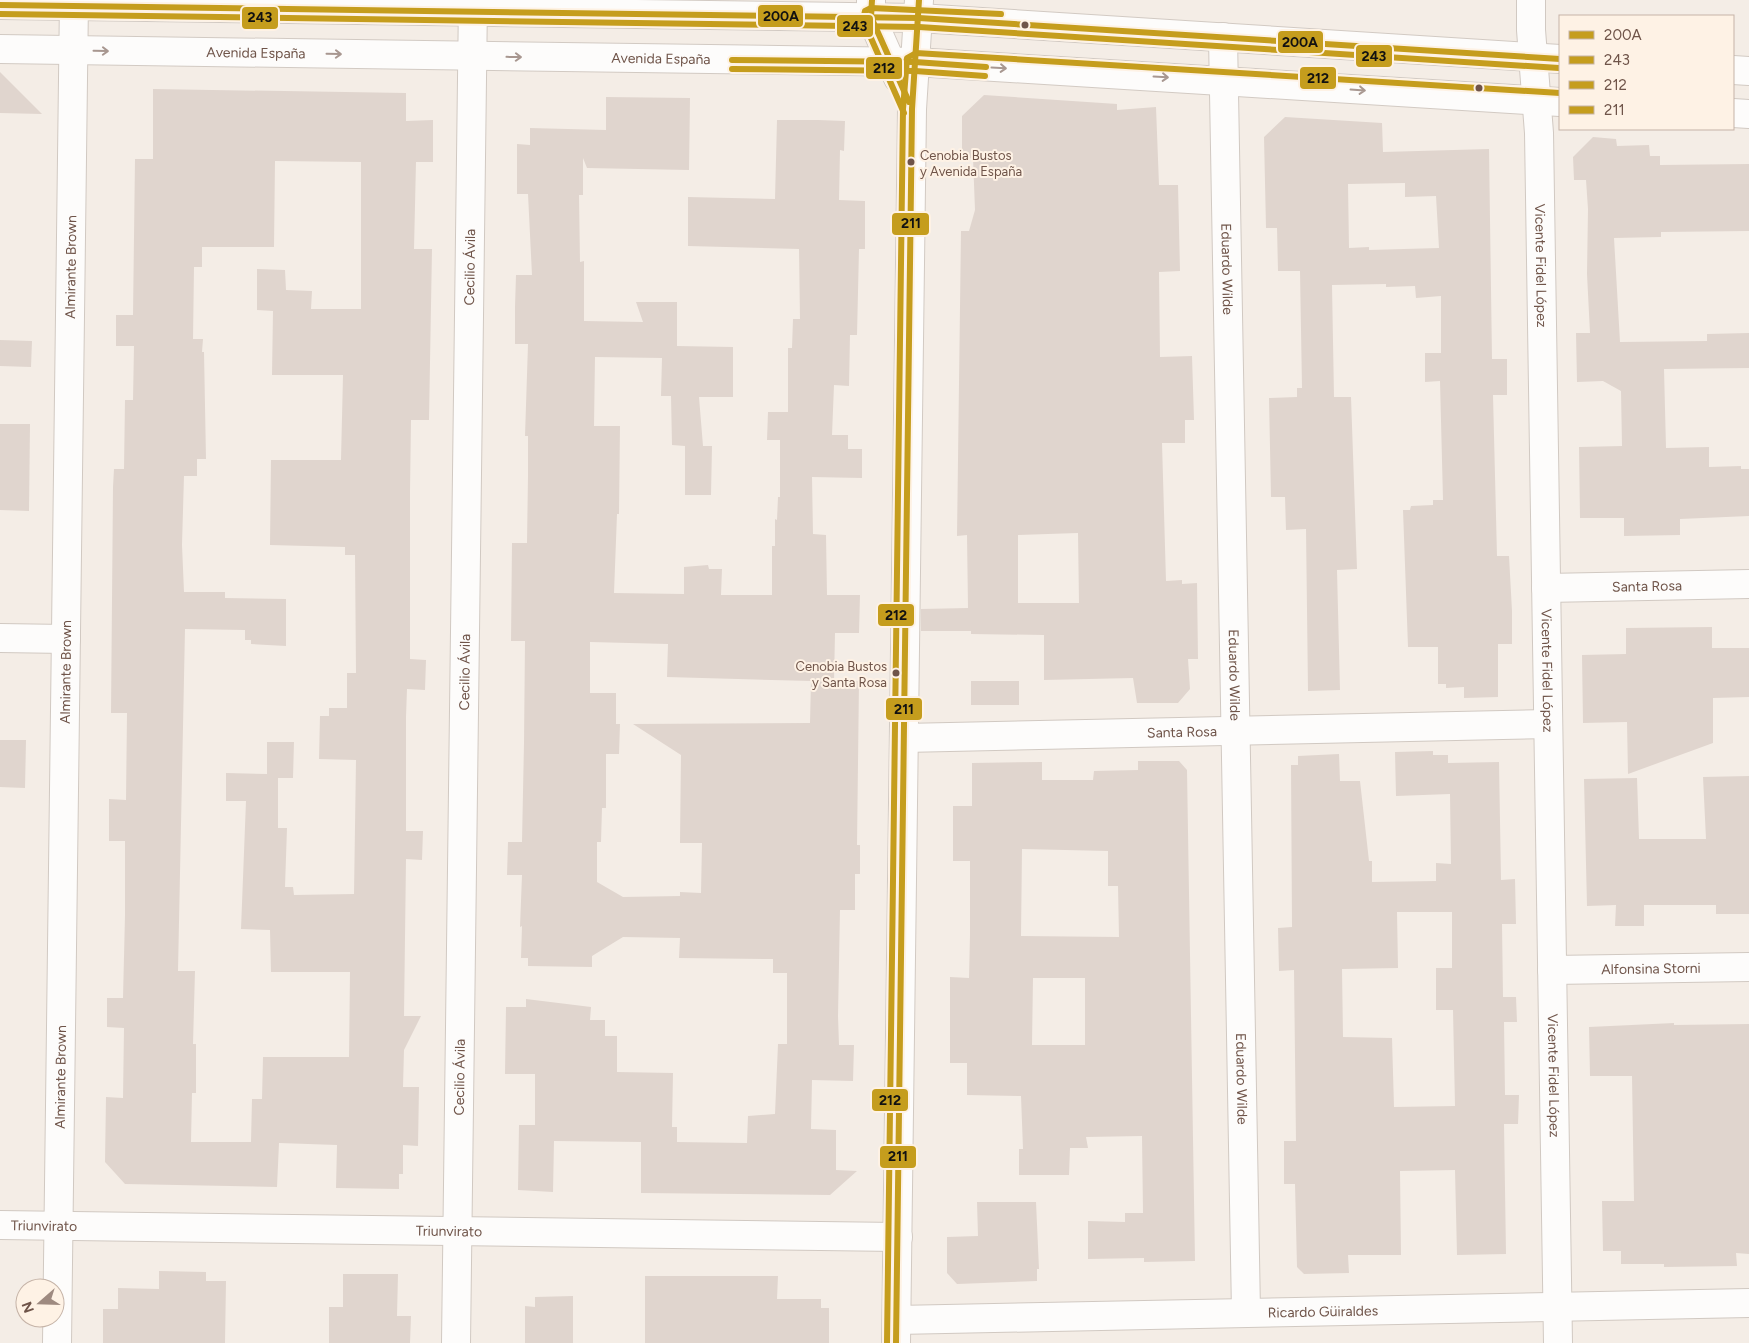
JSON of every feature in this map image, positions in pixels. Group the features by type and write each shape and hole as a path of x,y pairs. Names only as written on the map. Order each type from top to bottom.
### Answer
{"street":[{"name":"Vicente Fidel López","path":"1531,0 1533,57 1548,102 1539,133 1558,1343"},
{"path":"0,5 74,3 919,9 1223,37 1559,59"},
{"name":"Almirante Brown","path":"57,1343 74,3"},
{"name":"Cecilio Ávila","path":"456,1343 473,6"},
{"path":"871,8 903,62 912,109 896,1332"},
{"path":"903,62 919,9"},
{"name":"Eduardo Wilde","path":"1223,37 1246,1312"},
{"name":"Avenida España","path":"0,49 903,62 1548,102"},
{"path":"1734,70 1749,71"},
{"path":"1734,113 1749,114"},
{"name":"Santa Rosa","path":"1546,588 1749,584"},
{"path":"0,638 66,639"},
{"name":"Santa Rosa","path":"904,738 1548,724"},
{"name":"Alfonsina Storni","path":"1552,970 1749,967"},
{"name":"Triunvirato","path":"0,1225 898,1236"},
{"name":"Ricardo Güiraldes","path":"896,1332 1246,1312 1749,1303"}],"building":[{"path":"0,72 42,114 0,113"},
{"path":"153,89 406,93 406,121 433,120 433,162 416,162 414,249 432,249 429,420 411,420 410,491 410,659 426,660 425,690 407,689 406,717 406,831 423,831 422,860 406,859 404,1016 421,1016 404,1050 403,1087 419,1087 418,1146 403,1145 403,1174 399,1174 399,1189 336,1188 337,1145 279,1143 277,1187 125,1184 105,1162 106,1097 123,1098 124,1028 107,1027 107,998 123,998 125,915 125,841 109,841 109,799 126,800 127,713 111,713 113,487 114,469 124,469 125,400 133,400 134,346 116,346 116,315 133,315 135,159 153,159","holes":["275,161 361,162 361,309 311,309 312,291 286,290 285,270 257,269 257,310 273,311 272,375 343,375 341,460 271,460 270,545 345,547 345,555 355,555 356,673 347,673 347,708 329,708 329,716 320,716 319,759 356,760 354,894 294,895 293,887 285,887 287,828 278,828 278,778 293,778 294,742 267,742 267,774 226,773 226,801 246,801 241,929 270,930 271,972 350,972 349,1057 263,1057 262,1099 252,1099 251,1142 191,1142 192,1093 196,1093 196,1044 193,1044 195,971 178,971 185,629 245,630 245,640 251,640 251,644 286,646 286,599 225,598 225,592 184,592 182,545 184,476 197,476 197,459 206,459 203,339 193,339 194,267 202,267 202,247 274,247"]},
{"path":"984,95 1117,104 1117,110 1156,107 1159,185 1178,185 1180,271 1159,272 1160,357 1192,356 1194,420 1185,420 1185,443 1162,443 1166,581 1182,580 1182,584 1197,583 1198,659 1188,659 1190,689 1178,703 1137,703 1133,678 1044,680 1044,635 971,634 971,631 921,631 921,609 968,608 967,535 957,536 961,231 969,231 975,210 973,158 962,159 962,116","holes":["1078,533 1079,603 1018,603 1018,535"]},
{"path":"606,97 690,98 689,170 587,168 583,158 583,195 579,195 580,262 584,261 584,321 643,322 636,302 677,302 677,346 733,347 733,397 699,397 703,446 712,446 711,495 685,495 685,446 672,445 671,396 661,396 662,358 595,357 594,426 620,426 619,514 617,514 614,593 684,594 684,567 708,565 709,569 722,569 721,595 772,595 772,546 775,546 775,519 777,520 778,497 780,497 780,440 767,440 768,412 788,412 788,348 792,348 793,319 800,319 799,249 688,246 688,197 775,199 777,120 818,120 845,121 844,151 840,150 839,200 865,201 865,249 859,249 857,335 850,335 849,386 834,385 832,435 848,435 848,449 862,449 862,478 812,477 813,534 826,535 827,595 860,595 859,633 835,633 834,681 859,681 857,845 860,845 860,874 855,874 855,910 840,910 838,1016 839,1045 854,1045 853,1081 812,1080 811,1129 836,1130 836,1170 857,1171 830,1195 641,1193 641,1142 554,1141 553,1192 518,1190 519,1125 535,1125 535,1074 505,1074 506,1007 526,1007 526,999 591,1007 590,1020 605,1020 605,1036 617,1036 617,1072 673,1073 672,1127 677,1127 677,1142 747,1143 748,1116 775,1114 778,1044 787,1044 787,973 773,973 773,959 679,958 680,938 623,937 592,956 592,967 528,966 528,958 521,958 522,875 507,875 508,842 522,842 525,641 511,641 512,543 527,543 528,476 528,436 525,436 528,344 515,344 515,307 516,275 532,275 528,194 517,194 517,144 530,145 530,128 606,130","holes":["590,642 668,644 667,677 811,681 810,723 633,724 681,755 680,843 702,843 701,893 680,892 680,896 623,897 597,882 597,842 601,842 602,808 606,808 606,754 619,754 620,724 616,724 616,693 590,693"]},
{"path":"1285,117 1382,123 1383,152 1489,149 1492,359 1507,359 1507,395 1493,395 1497,556 1509,556 1512,611 1512,644 1498,644 1498,697 1464,698 1464,687 1446,688 1446,684 1438,684 1438,647 1408,647 1403,510 1410,510 1411,506 1433,505 1433,500 1443,500 1440,381 1425,382 1425,353 1441,353 1441,296 1416,298 1415,286 1386,287 1386,284 1332,285 1334,397 1351,397 1357,569 1337,570 1340,690 1308,691 1306,529 1286,530 1285,497 1271,497 1269,398 1297,397 1297,388 1302,388 1300,271 1278,271 1277,228 1266,228 1264,137","holes":["1405,183 1405,197 1436,196 1439,248 1369,250 1369,247 1349,248 1348,184"]},
{"path":"1593,137 1616,139 1617,146 1649,145 1650,156 1660,156 1660,165 1749,164 1749,231 1661,232 1661,237 1614,238 1620,342 1707,341 1707,334 1749,333 1749,368 1664,369 1666,448 1709,447 1709,467 1741,466 1741,469 1749,469 1749,516 1680,519 1680,535 1624,536 1624,518 1580,518 1579,447 1622,446 1621,391 1603,381 1577,382 1576,333 1590,333 1587,274 1588,209 1586,180 1574,180 1573,157"},
{"path":"0,340 32,341 31,367 0,366"},
{"path":"0,424 30,424 29,511 0,510"},
{"path":"1712,627 1712,648 1749,648 1749,697 1713,698 1713,743 1628,774 1627,722 1583,723 1582,655 1626,654 1626,628"},
{"path":"971,681 1019,681 1019,705 971,705"},
{"path":"0,740 26,740 25,788 0,787"},
{"path":"1433,751 1433,755 1448,755 1448,763 1499,762 1501,880 1515,879 1516,924 1502,924 1503,997 1516,997 1517,1022 1504,1022 1505,1095 1519,1095 1518,1124 1504,1124 1506,1254 1457,1255 1455,1170 1400,1171 1401,1255 1348,1255 1349,1273 1304,1274 1297,1267 1295,1184 1284,1184 1284,1141 1296,1141 1294,970 1279,971 1278,928 1292,927 1291,765 1298,765 1298,756 1339,754 1340,781 1360,781 1369,861 1372,861 1372,882 1436,881 1436,863 1451,864 1450,794 1396,796 1395,752","holes":["1397,912 1452,912 1452,968 1436,968 1436,1010 1453,1010 1455,1106 1394,1107 1392,1038 1343,1037 1342,969 1398,968"]},
{"path":"1138,761 1179,761 1187,770 1195,1261 1144,1262 1144,1258 1088,1259 1088,1221 1125,1222 1125,1213 1143,1213 1142,1136 1086,1137 1088,1148 1070,1148 1069,1175 1019,1175 1019,1149 1023,1149 1021,1096 967,1095 967,1063 950,1063 950,977 969,978 970,935 970,861 953,861 953,806 972,806 972,763 1042,762 1042,780 1093,780 1094,771 1138,770","holes":["1022,849 1108,851 1108,886 1118,886 1119,937 1021,936","1033,978 1085,978 1085,1045 1032,1045"]},
{"path":"1749,776 1749,914 1716,914 1716,905 1644,905 1644,926 1615,926 1616,905 1587,906 1584,779 1637,778 1639,839 1706,839 1703,777"},
{"path":"1674,1023 1674,1025 1749,1024 1749,1254 1736,1253 1737,1266 1664,1267 1664,1264 1621,1264 1621,1251 1603,1251 1602,1201 1634,1201 1632,1076 1590,1076 1589,1027"},
{"path":"977,1202 1036,1202 1039,1269 1037,1269 1037,1281 957,1284 947,1273 947,1237 978,1236"},
{"path":"159,1271 206,1272 206,1281 226,1281 225,1343 103,1343 103,1309 118,1309 118,1288 159,1289"},
{"path":"343,1274 398,1274 397,1316 411,1316 410,1343 329,1343 329,1307 343,1307"},
{"path":"645,1276 778,1276 777,1299 821,1299 821,1308 829,1308 829,1343 645,1343"},
{"path":"573,1296 573,1343 525,1343 525,1306 535,1307 535,1297"}],"transit line":[{"name":"211","path":"872,0 871,17 909,102"},
{"name":"211","path":"896,1343 912,109 919,0"},
{"name":"200A","path":"0,5 919,18 1559,59"},
{"name":"212","path":"904,113 863,20 865,11 871,8 1001,14"},
{"name":"243","path":"0,14 919,27 1559,68"},
{"name":"212","path":"887,1343 903,109 907,58 916,53 1559,93"},
{"name":"200A","path":"732,60 915,62 986,67"},
{"name":"243","path":"732,69 915,71 985,76"}],"place":[{"name":"Cenobia Bustos y Avenida España","path":"911,162"},
{"name":"Cenobia Bustos y Santa Rosa","path":"896,673"}]}
